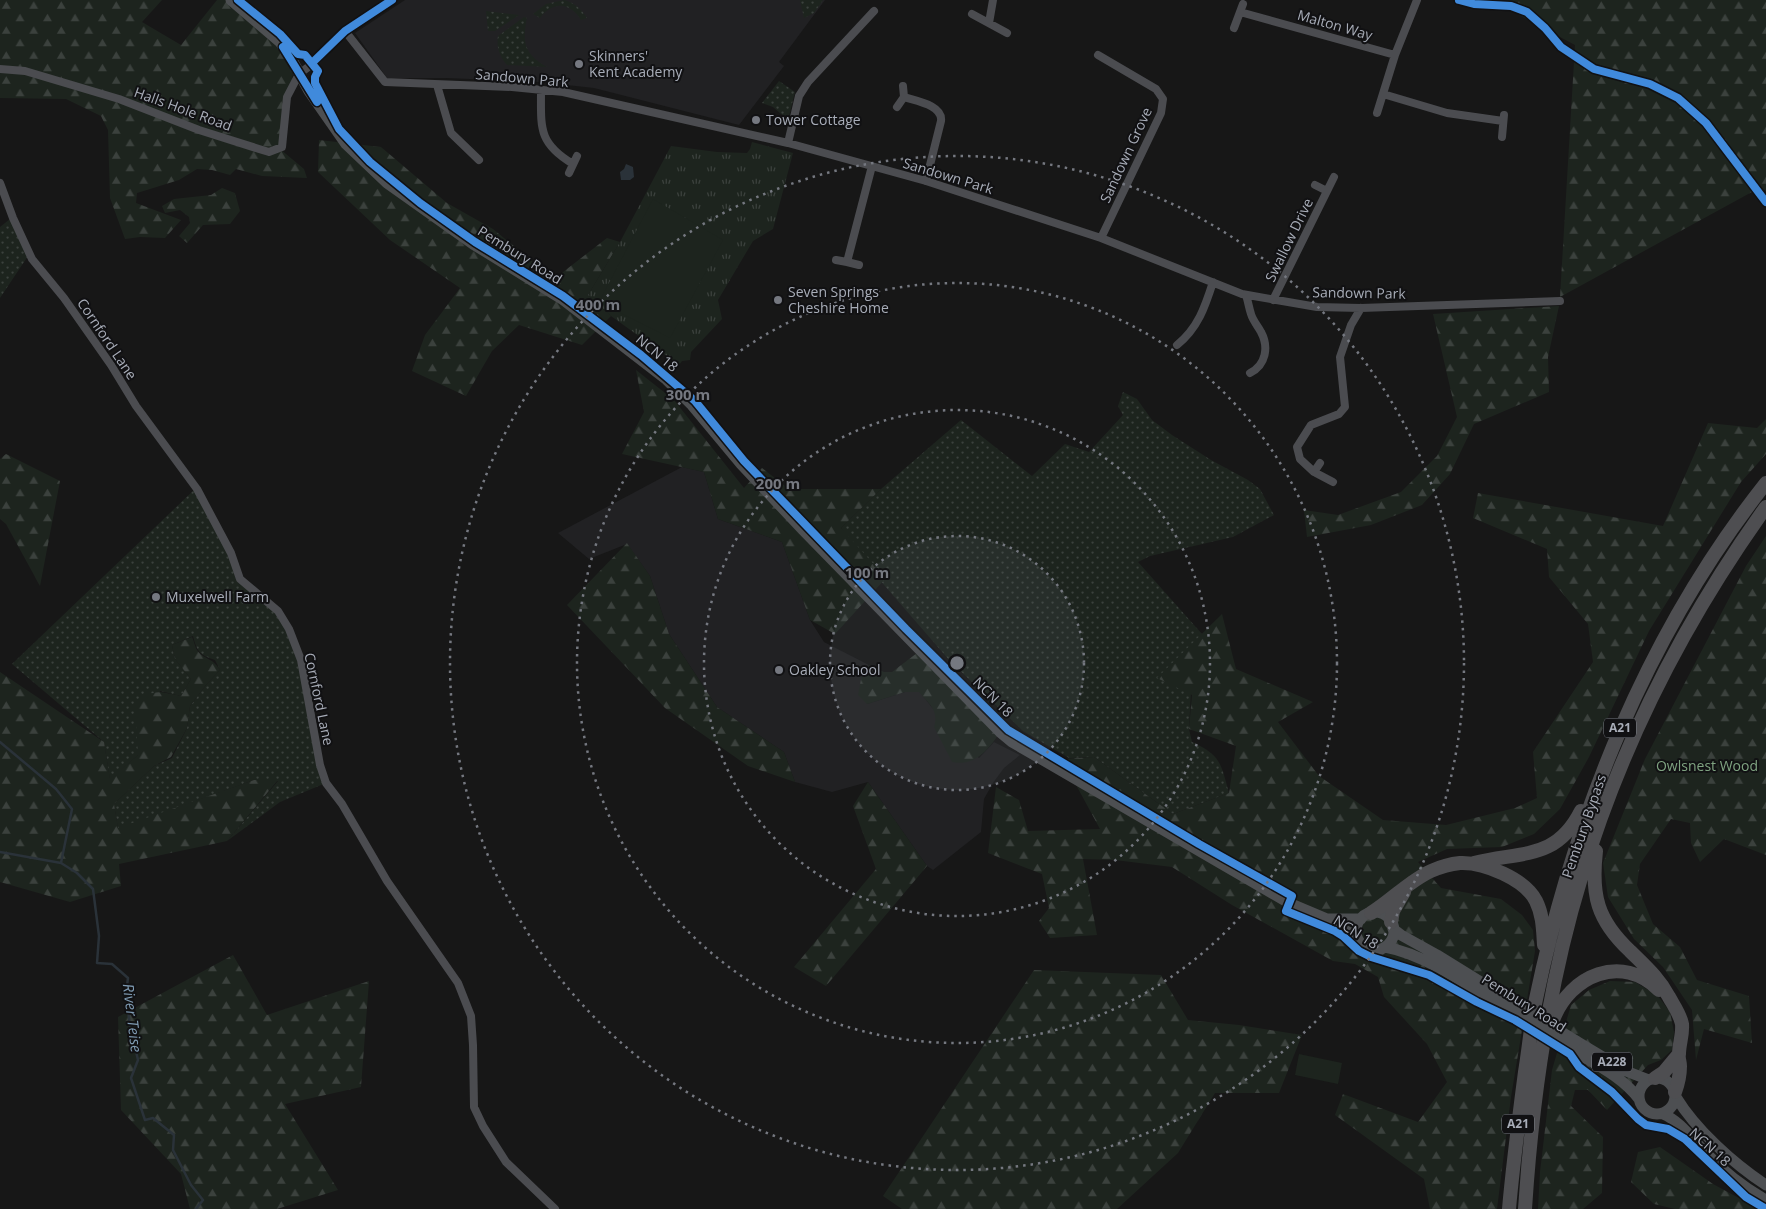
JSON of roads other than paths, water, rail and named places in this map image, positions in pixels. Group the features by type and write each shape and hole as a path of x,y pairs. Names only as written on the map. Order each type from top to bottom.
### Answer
{"highway":[{"name":"Pembury Bypass","path":"1510,1209 1518,1124 1536,1000 1568,870 1595,791 1620,728 1667,634 1727,536 1766,483"},
{"name":"Pembury Bypass","path":"1524,1209 1533,1124 1554,990 1570,917 1599,823 1634,734 1679,644 1716,581 1766,508"},
{"name":"A21","path":"1471,864 1486,859 1532,852 1551,845 1568,832 1595,791"},
{"name":"A21","path":"1599,823 1594,883 1595,894 1602,915 1615,936 1656,975 1676,1008 1682,1024 1676,1095"},
{"name":"A21","path":"1366,916 1423,875 1438,868 1460,863 1471,864 1506,875 1529,891 1536,900 1542,917 1545,959"},
{"name":"A21","path":"1392,926 1393,912 1408,886"},
{"name":"A21","path":"1544,1047 1556,1013 1568,993 1581,982 1594,976 1613,971 1630,972 1651,982 1670,997"},
{"path":"1652,1079 1664,1072 1678,1054"}],"main road":[{"name":"Pembury Road","path":"231,0 280,42 346,144 387,183 473,244 562,300 667,380 691,404 741,464 803,530 1000,732 1012,742 1289,903 1328,919 1358,938"},
{"path":"1383,914 1392,926 1392,939 1385,947 1372,950 1366,948 1358,938 1356,928 1366,916 1383,914"},
{"name":"Pembury Road","path":"1328,919 1366,916"},
{"name":"Pembury Road","path":"1392,926 1407,939 1437,955 1519,1012"},
{"name":"Pembury Road","path":"1385,947 1413,954 1519,1012 1574,1046 1621,1080 1633,1090 1639,1099"},
{"name":"Pembury Road","path":"1574,1046 1626,1071 1652,1079"},
{"path":"1766,1186 1719,1147 1688,1115 1673,1086 1668,1081 1652,1079 1641,1088 1639,1099 1647,1111 1652,1114 1663,1114 1678,1123 1708,1156 1766,1200"},
{"path":"1663,1114 1672,1107 1676,1095"}],"street":[{"path":"299,74 315,62 345,31 392,0"},
{"path":"989,23 993,0"},
{"path":"1377,112 1395,55 1417,0"},
{"path":"1459,0 1474,4 1511,6 1527,12 1545,28 1561,47 1594,69 1650,84 1678,98 1706,123 1766,202"},
{"name":"Malton Way","path":"1234,28 1241,8 1395,55"},
{"path":"788,143 799,96 808,82 874,11"},
{"path":"972,14 1007,33"},
{"name":"Sandown Park","path":"345,31 385,82 563,92 788,143 926,181 1101,238 1246,295 1317,307 1361,308 1560,301"},
{"name":"Sandown Grove","path":"1098,55 1156,89 1163,99 1162,113 1101,238"},
{"name":"Halls Hole Road","path":"0,68 25,71 119,99 199,130 269,152 282,147 287,97 299,74"},
{"path":"437,85 451,133 479,160"},
{"path":"897,107 904,97 903,86"},
{"path":"541,90 541,124 544,136 549,146 559,156 573,164"},
{"path":"1383,94 1448,113 1504,118 1502,137"},
{"path":"904,97 937,109 941,115 926,181"},
{"path":"569,173 576,156"},
{"path":"847,262 872,166"},
{"name":"Swallow Drive","path":"1273,300 1334,177"},
{"name":"Cornford Lane","path":"0,184 12,218 32,259 64,298 111,364 136,406 196,489 232,553 240,579 278,611 289,629 301,660 320,765 326,783 342,804 387,881 458,983 471,1016 474,1107 483,1126 506,1162 555,1209"},
{"name":"Swallow Drive","path":"1315,185 1327,191"},
{"path":"836,260 859,265"},
{"path":"1177,345 1187,337 1200,318 1213,282"},
{"path":"1246,295 1251,316 1262,334 1266,348 1264,359 1259,369 1250,372"},
{"path":"1333,482 1314,472 1300,459 1297,447 1311,425 1339,414 1344,407 1340,357 1351,325 1361,308"},
{"path":"1314,472 1320,462"}],"waterway":[{"name":"River Teise","path":"0,742 56,789 72,809 61,863"},
{"name":"River Teise","path":"0,852 61,863 77,873 93,889 99,936 97,963 112,964 128,978 126,994 130,1026 138,1060 131,1078 145,1120 153,1118 174,1135 173,1150 191,1185 203,1200 196,1209"}],"place":[{"name":"Skinners' Kent Academy","path":"579,64"},
{"name":"Tower Cottage","path":"756,120"},
{"name":"Seven Springs Cheshire Home","path":"778,300"},
{"name":"Muxelwell Farm","path":"156,597"},
{"name":"Oakley School","path":"779,670"}],"park label":[{"name":"Owlsnest Wood","path":"1707,766"}]}
